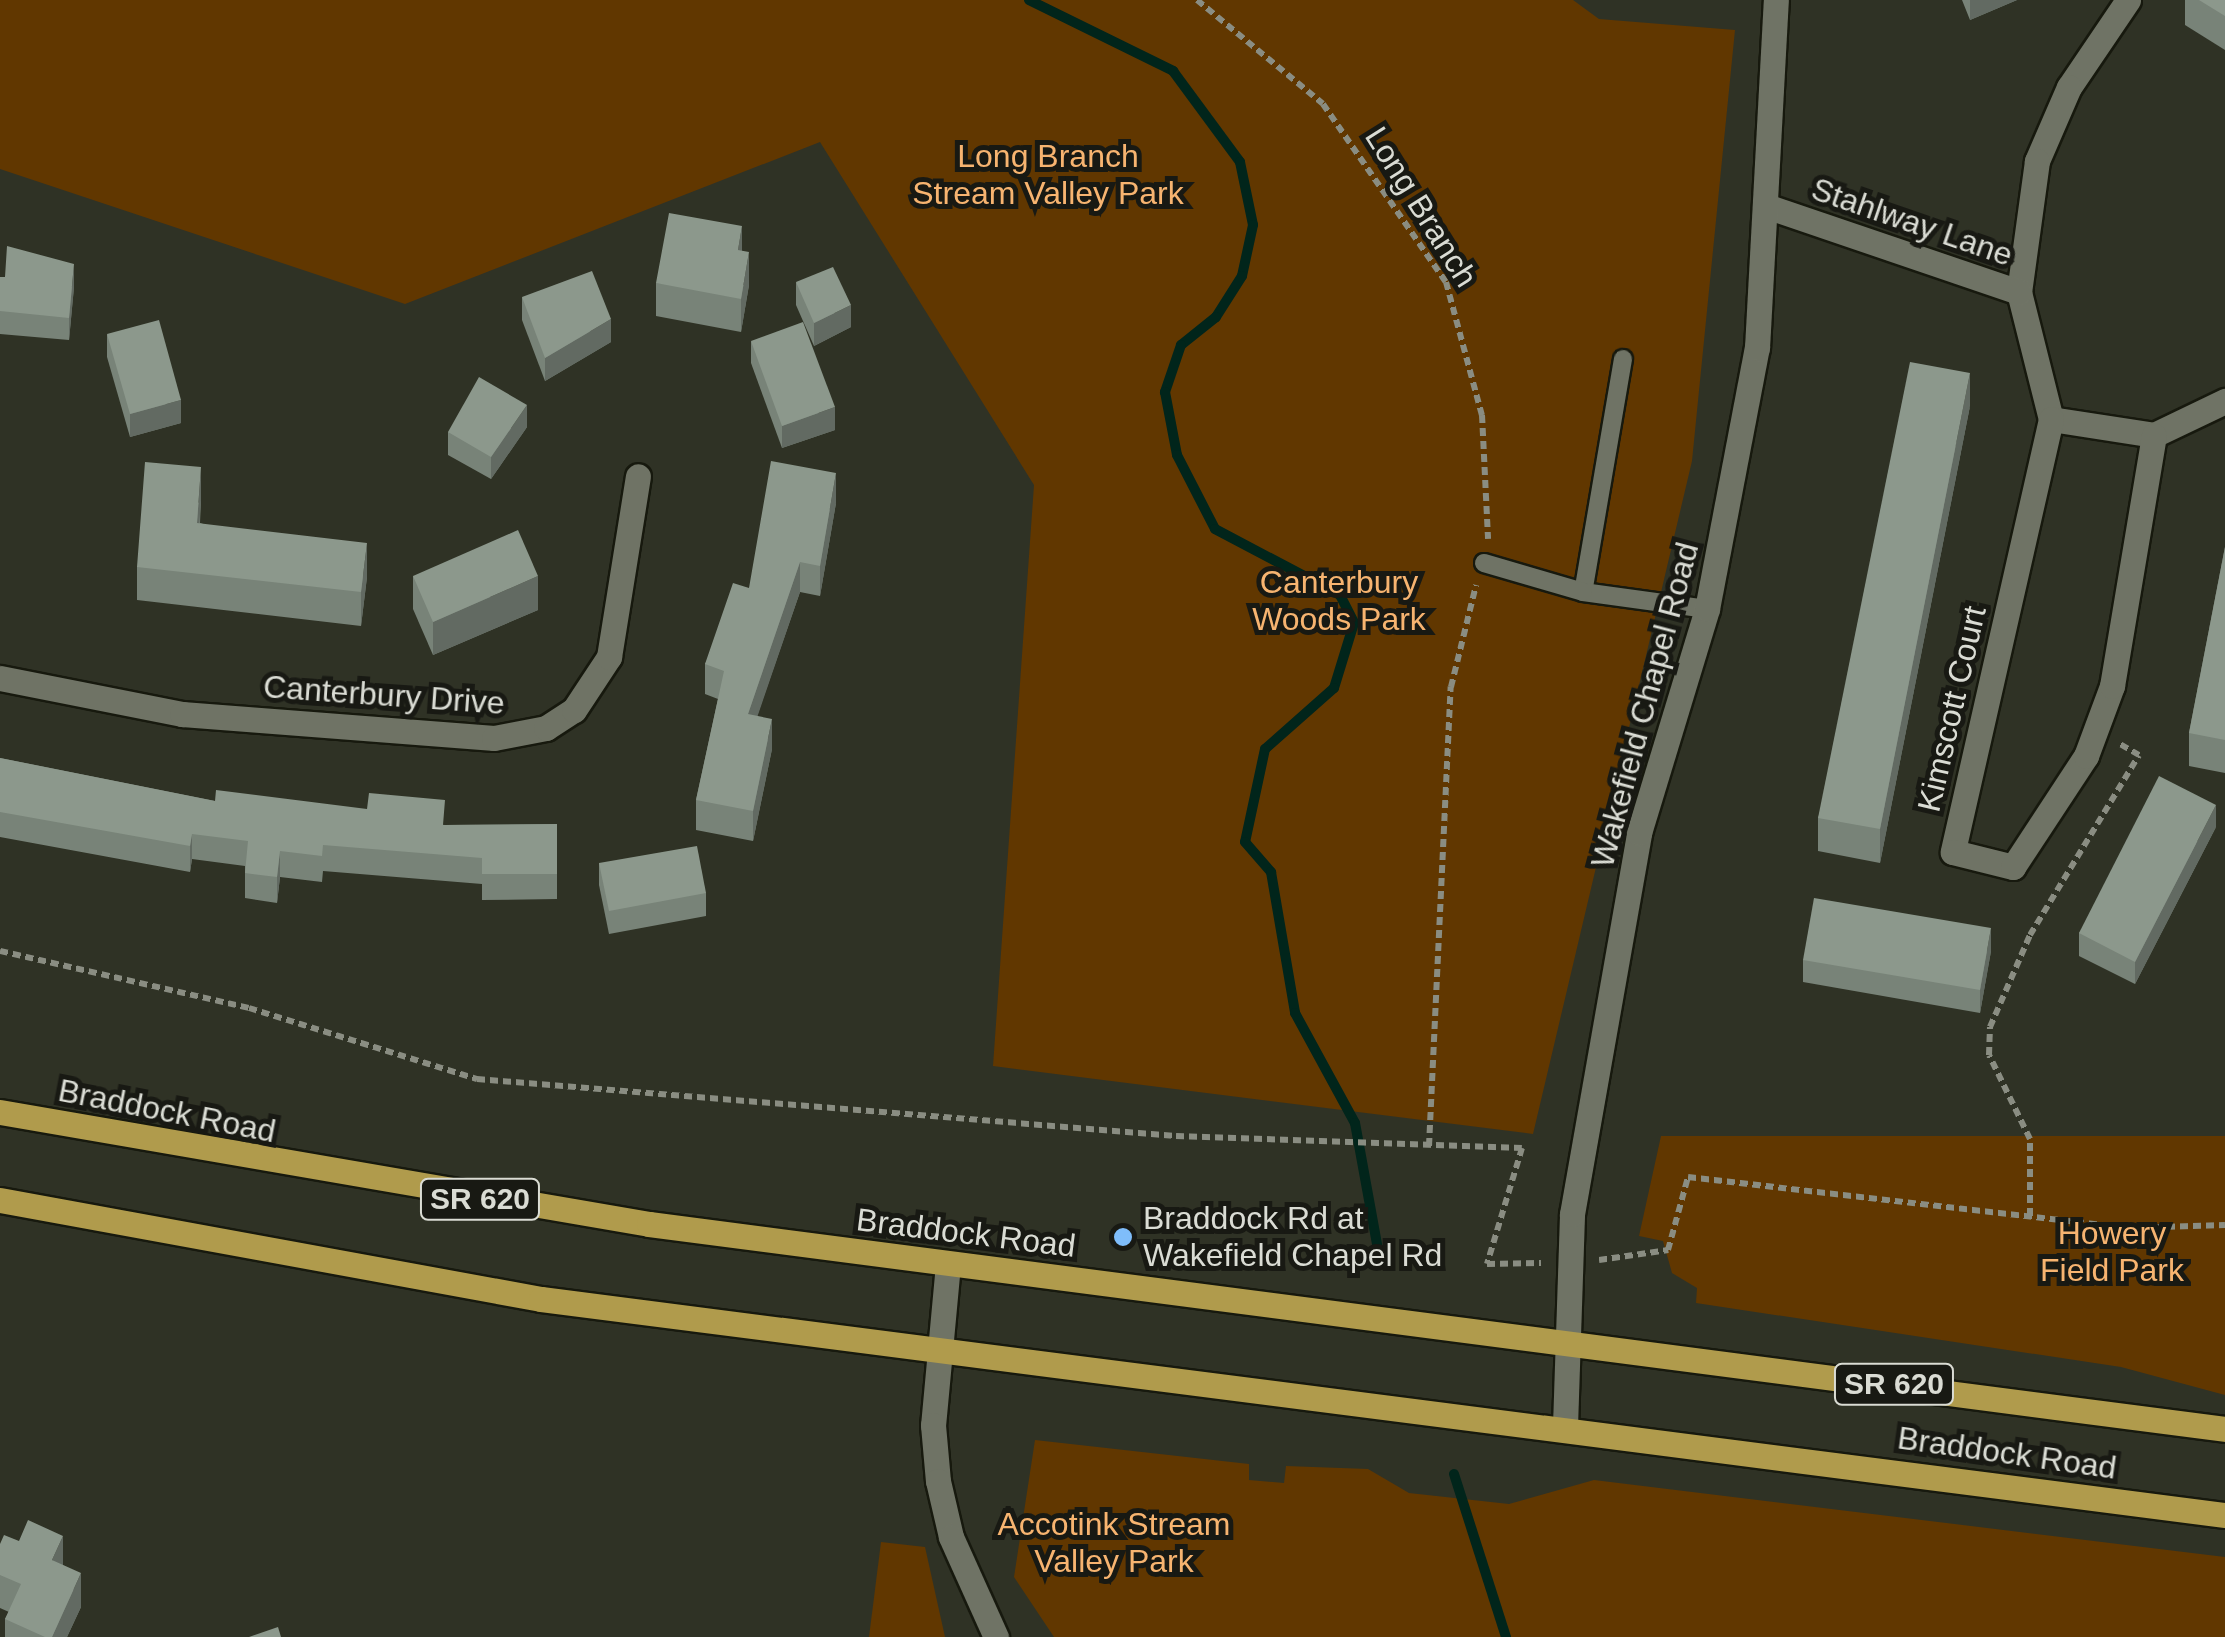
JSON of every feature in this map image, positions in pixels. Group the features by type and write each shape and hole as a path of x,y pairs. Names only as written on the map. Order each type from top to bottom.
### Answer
{"main road":[{"name":"Braddock Road","path":"0,1112 378,1184 948,1264 2225,1429"},
{"name":"Braddock Road","path":"0,1200 541,1300 938,1352 1566,1426 2225,1515"}],"street":[{"name":"Wakefield Chapel Road","path":"1566,1426 1562,1342 1566,1262 1639,834 1707,609 1754,366 1772,208 1776,0"},
{"path":"2020,292 2037,162 2069,87 2128,0"},
{"name":"Stahlway Lane","path":"1772,208 2020,292 2051,419"},
{"path":"2051,419 2154,435 2225,401"},
{"name":"Kimscott Court","path":"2051,419 1952,852 2013,868 2096,729 2112,686 2154,435"},
{"name":"Canterbury Drive","path":"0,678 182,714 494,738 546,728 585,698 609,656 638,476"},
{"path":"948,1264 938,1352 938,1481 950,1537 996,1637"}],"lane":[{"path":"1583,592 1623,359"},
{"path":"1484,563 1583,592 1707,609"}],"path":[{"name":"Long Branch","path":"1197,0 1324,104 1446,282 1488,453 1484,563 1452,688 1429,1146"},
{"path":"2030,1216 2030,1139 1989,1055 1990,1027 2030,935 2139,755 2096,729"},
{"path":"0,951 249,1008 477,1079 1324,1144 1522,1148 1487,1264 1663,1254 1688,1177 2030,1216 2225,1225"}],"green space":[{"name":"Canterbury Woods Park","path":"0,0 1573,0 1599,19 1735,30 1692,461 1533,1134 993,1066 1034,485 820,142 405,304 0,169"},
{"name":"Howery Field Park","path":"1661,1136 2225,1136 2225,1395 2121,1367 1696,1303 1697,1288 1672,1273 1663,1241 1639,1236"},
{"name":"Accotink Stream Valley Park","path":"1035,1440 1249,1464 1249,1480 1284,1483 1286,1466 1368,1469 1409,1493 1509,1504 1594,1480 2225,1557 2225,1637 1054,1637 1014,1577"},
{"path":"881,1542 925,1547 945,1637 869,1637"}],"building":[{"path":"2199,0 2225,0 2225,16"},
{"path":"669,213 742,226 738,250 749,252 741,299 656,283"},
{"path":"7,246 74,264 69,318 0,311 0,277 5,277"},
{"path":"833,267 851,305 814,323 796,282"},
{"path":"592,271 611,319 545,358 522,297"},
{"path":"159,320 181,400 130,414 107,334"},
{"path":"803,322 835,407 782,426 751,341"},
{"path":"1910,362 1970,373 1880,829 1818,818"},
{"path":"479,377 527,405 491,457 448,432"},
{"path":"771,461 836,473 820,566 800,562 748,714 772,719 753,811 696,800 724,671 705,664 733,583 749,588"},
{"path":"145,462 201,467 197,523 367,543 361,592 137,567"},
{"path":"518,530 538,576 433,622 413,576"},
{"path":"2225,547 2225,740 2189,733"},
{"path":"0,758 215,801 216,790 367,809 369,793 445,800 443,825 557,824 557,874 482,874 482,858 323,845 322,856 280,851 277,877 245,873 248,841 192,834 190,846 0,812"},
{"path":"2159,776 2216,805 2135,962 2079,933"},
{"path":"697,846 706,893 609,911 599,863"},
{"path":"1814,898 1991,928 1980,990 1803,960"},
{"path":"28,1520 63,1536 52,1560 81,1573 52,1637 5,1619 21,1584 0,1575 0,1544 4,1535 19,1541"},
{"path":"278,1627 281,1637 249,1637"}],"waterway":[{"name":"Long Branch","path":"1029,0 1173,71 1240,162 1253,225 1242,276 1216,317 1181,345 1165,392 1177,455 1215,529 1340,595 1354,623 1334,688 1265,749 1245,842 1271,872 1295,1013 1355,1123 1378,1250"},
{"name":"Long Branch","path":"1454,1474 1506,1637"}],"place":[{"name":"Braddock Rd at Wakefield Chapel Rd","path":"1123,1237"}],"park label":[{"name":"Long Branch Stream Valley Park","path":"1048,176"}]}
